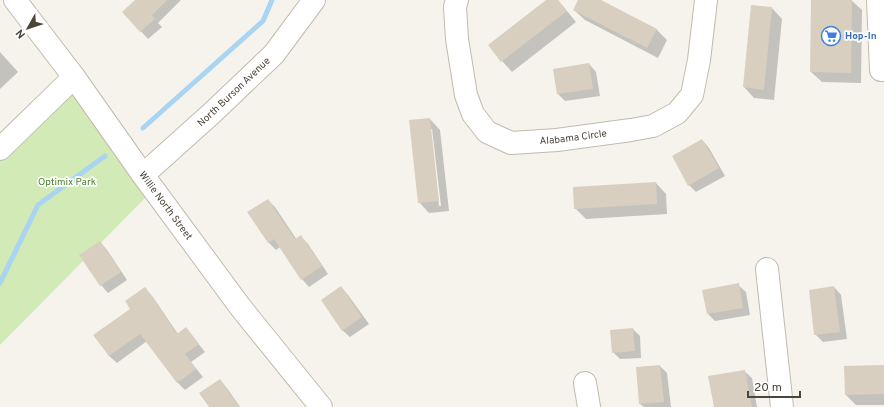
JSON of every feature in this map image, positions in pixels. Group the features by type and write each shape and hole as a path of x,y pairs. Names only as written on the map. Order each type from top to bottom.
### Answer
{"street":[{"name":"Willie North Street","path":"16,0 74,77 143,175 241,308 321,407"},
{"name":"North Burson Avenue","path":"143,175 212,113 274,54 314,0"},
{"name":"Alabama Circle","path":"457,0 455,7 457,39 466,95 473,114 487,132 511,143 557,140 631,130 653,126 677,113 692,95 699,60 706,0"},
{"path":"878,0 881,70 884,70"},
{"path":"0,149 74,77"},
{"path":"767,269 782,407"},
{"path":"585,383 589,407"}],"green space":[{"name":"Optimix Park","path":"74,77 154,189 0,345 0,149"}],"building":[{"path":"135,0 167,0 152,15 155,19 140,32 122,12"},
{"path":"546,0 558,0 567,11 501,62 488,45"},
{"path":"578,0 601,0 657,29 647,48 573,10"},
{"name":"Hop-In","path":"811,0 852,0 851,73 810,72"},
{"path":"751,5 772,7 764,90 743,87"},
{"path":"589,63 593,89 557,94 553,69"},
{"path":"430,118 439,201 418,203 409,120"},
{"path":"702,139 719,168 688,186 672,156"},
{"path":"656,182 657,204 574,209 573,187"},
{"path":"268,199 295,239 301,235 322,266 301,280 274,239 268,243 247,212"},
{"path":"100,241 121,272 100,286 79,255"},
{"path":"739,283 743,308 707,314 702,290"},
{"path":"341,286 362,317 342,331 321,300"},
{"path":"834,286 840,332 814,335 809,290"},
{"path":"145,287 177,334 186,327 199,344 185,354 196,369 177,383 140,334 109,356 93,335 130,309 125,301"},
{"path":"633,328 635,351 612,353 610,330"},
{"path":"660,365 664,402 639,404 636,367"},
{"path":"884,365 884,394 845,395 844,366"},
{"path":"745,370 752,407 714,407 708,376"},
{"path":"220,379 239,407 209,407 199,393"}],"waterway":[{"path":"143,128 263,21 272,0"},
{"path":"0,283 38,205 105,156"}],"place":[{"name":"Hop-In","path":"831,36"}]}
